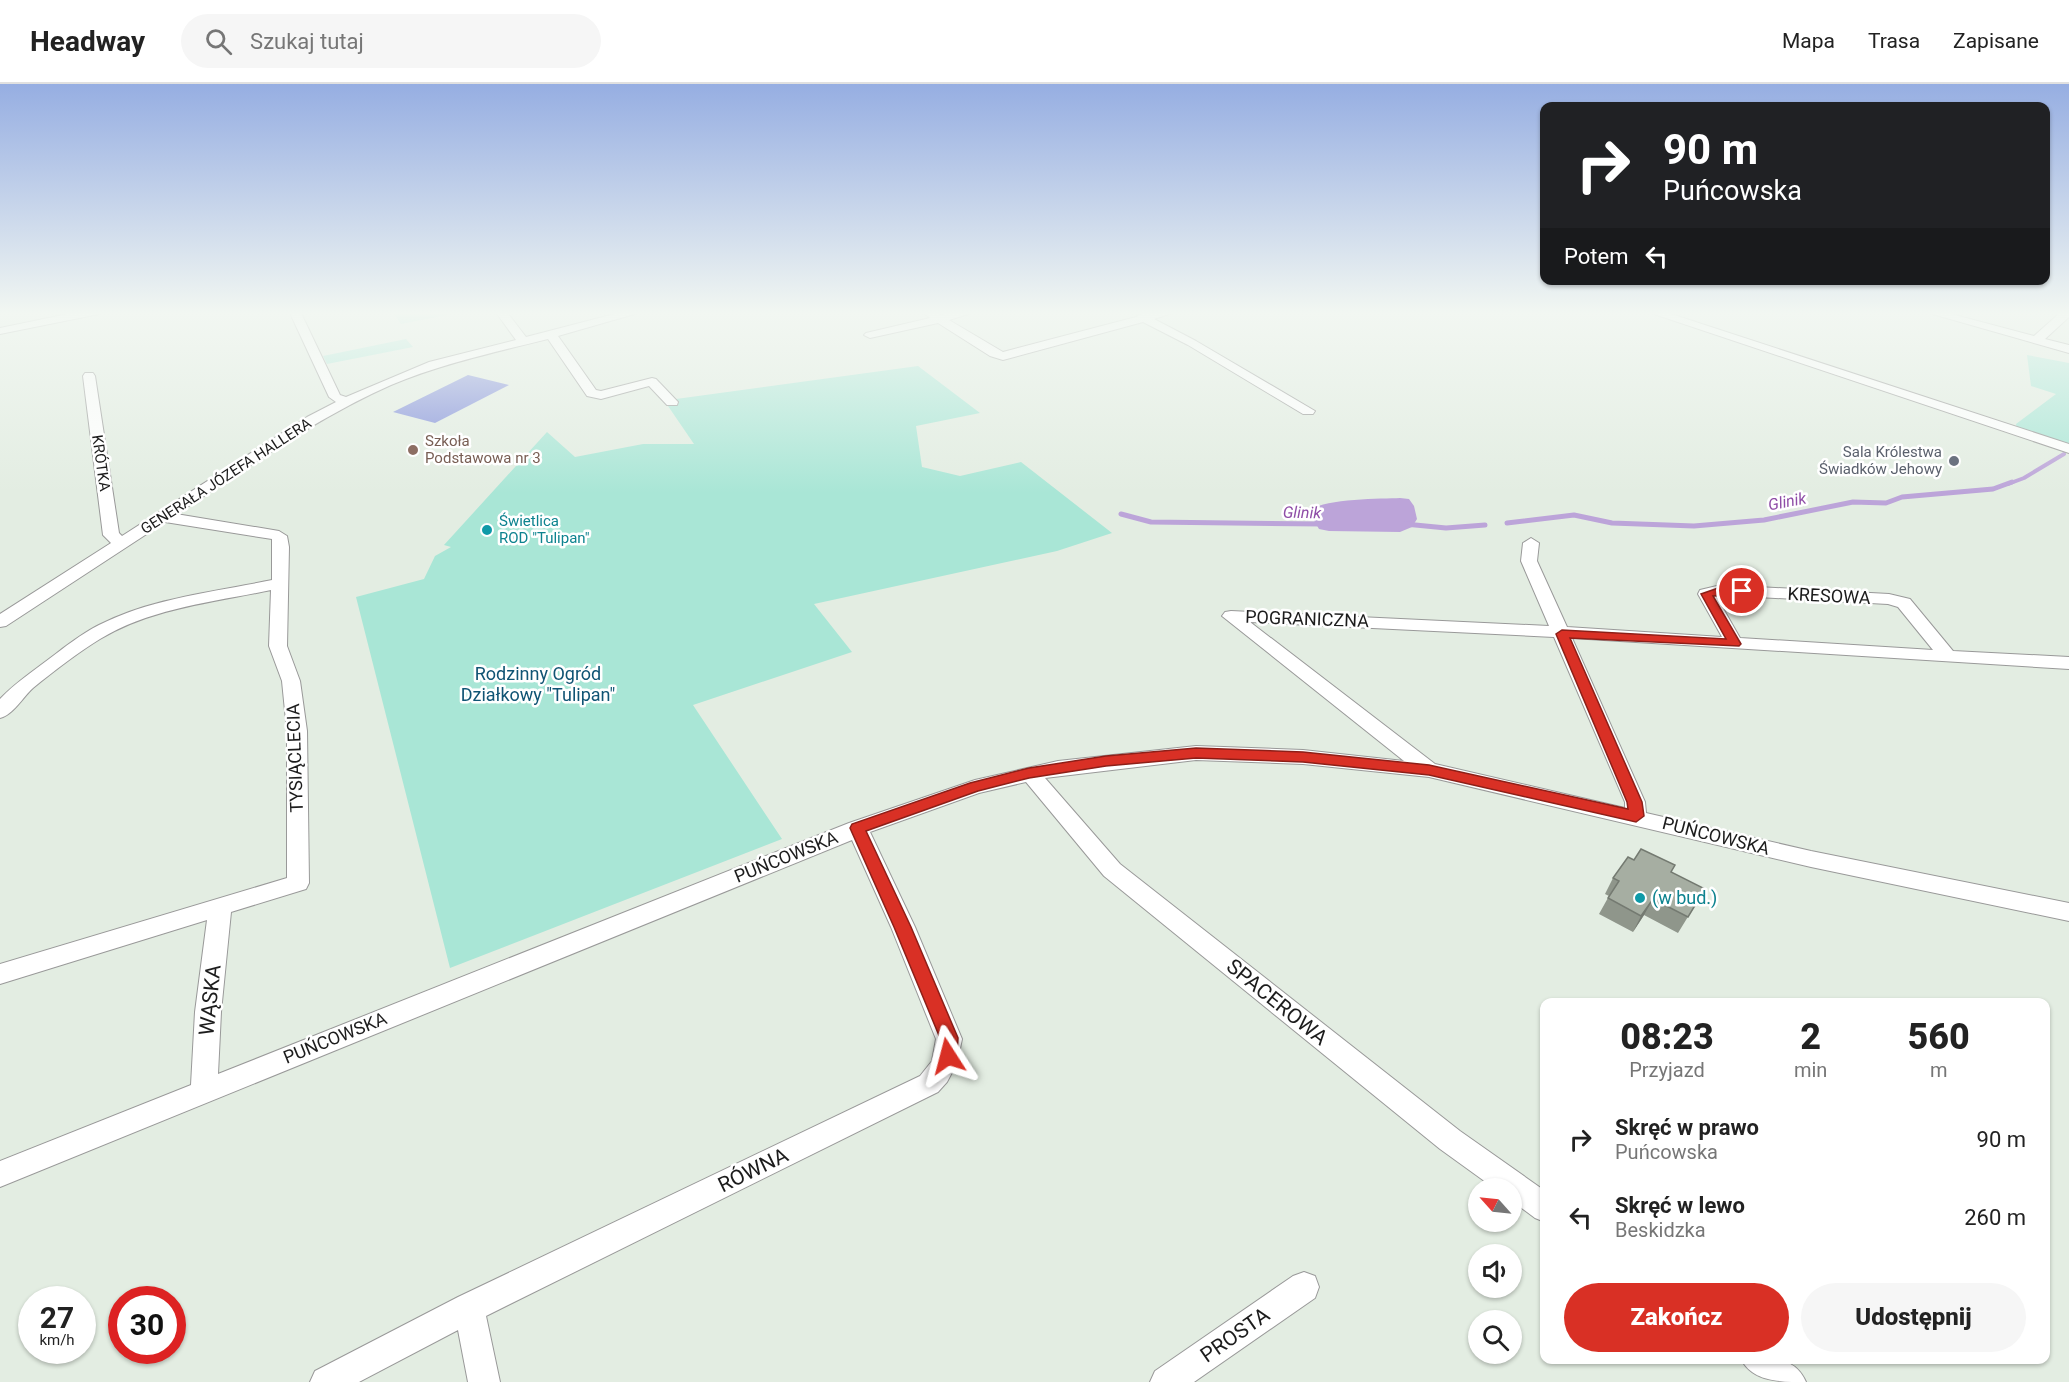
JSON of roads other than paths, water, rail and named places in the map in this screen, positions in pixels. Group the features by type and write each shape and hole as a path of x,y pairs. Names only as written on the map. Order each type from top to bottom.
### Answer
{"street":[{"path":"323,372 335,397 346,402"},
{"name":"GENERAŁA JÓZEFA HALLERA","path":"0,622 312,420 414,372"},
{"path":"577,372 592,393 602,395 652,382 672,402"},
{"path":"1238,372 1308,411"},
{"path":"1834,372 2069,449"},
{"name":"KRÓTKA","path":"89,376 111,535 125,542"},
{"name":"TYSIĄCLECIA","path":"164,517 279,536 281,547 278,646 291,681 297,731 298,883 220,908"},
{"path":"1531,543 1528,561 1635,802 1636,816"},
{"path":"0,712 13,695 36,677 90,637 115,624 166,608 279,583"},
{"name":"KRESOWA","path":"1735,644 1706,594 1721,590 1888,599 1904,603 1948,657"},
{"name":"POGRANICZNA","path":"1429,770 1232,616 1347,620 1562,634"},
{"path":"1562,634 2069,663"},
{"name":"PUŃCOWSKA","path":"0,1174 857,828 975,787 1029,773 1106,761 1196,753 1303,757 1429,770 1636,816 1810,859 2069,912"},
{"name":"SPACEROWA","path":"1029,773 1113,870 1450,1140 1540,1204"},
{"name":"RÓWNA","path":"326,1382 469,1308 929,1084 940,1072 948,1056 949,1038 903,927 857,828"},
{"path":"0,974 220,908"},
{"name":"WĄSKA","path":"204,1091 207,1024 220,908"},
{"name":"PROSTA","path":"1166,1382 1304,1287"},
{"path":"469,1308 484,1382"},
{"path":"1764,1364 1790,1382"}],"waterway":[{"name":"Glinik","path":"2008,484 2024,478 2064,454"},
{"name":"Glinik","path":"1507,523 1574,515 1612,523 1694,526 1764,520 1853,502 1886,503 1902,497 1993,489 2012,482"},
{"name":"Glinik","path":"1121,514 1151,522 1323,524"},
{"name":"Glinik","path":"1405,524 1446,528 1485,525"}],"place":[{"name":"Szkoła Podstawowa nr 3","path":"413,450"},
{"name":"Sala Królestwa Świadków Jehowy","path":"1954,461"},
{"name":"Świetlica ROD \"Tulipan\"","path":"487,530"},
{"name":"(w bud.)","path":"1640,898"}],"park label":[{"name":"Rodzinny Ogród Działkowy \"Tulipan\"","path":"538,684"}]}
